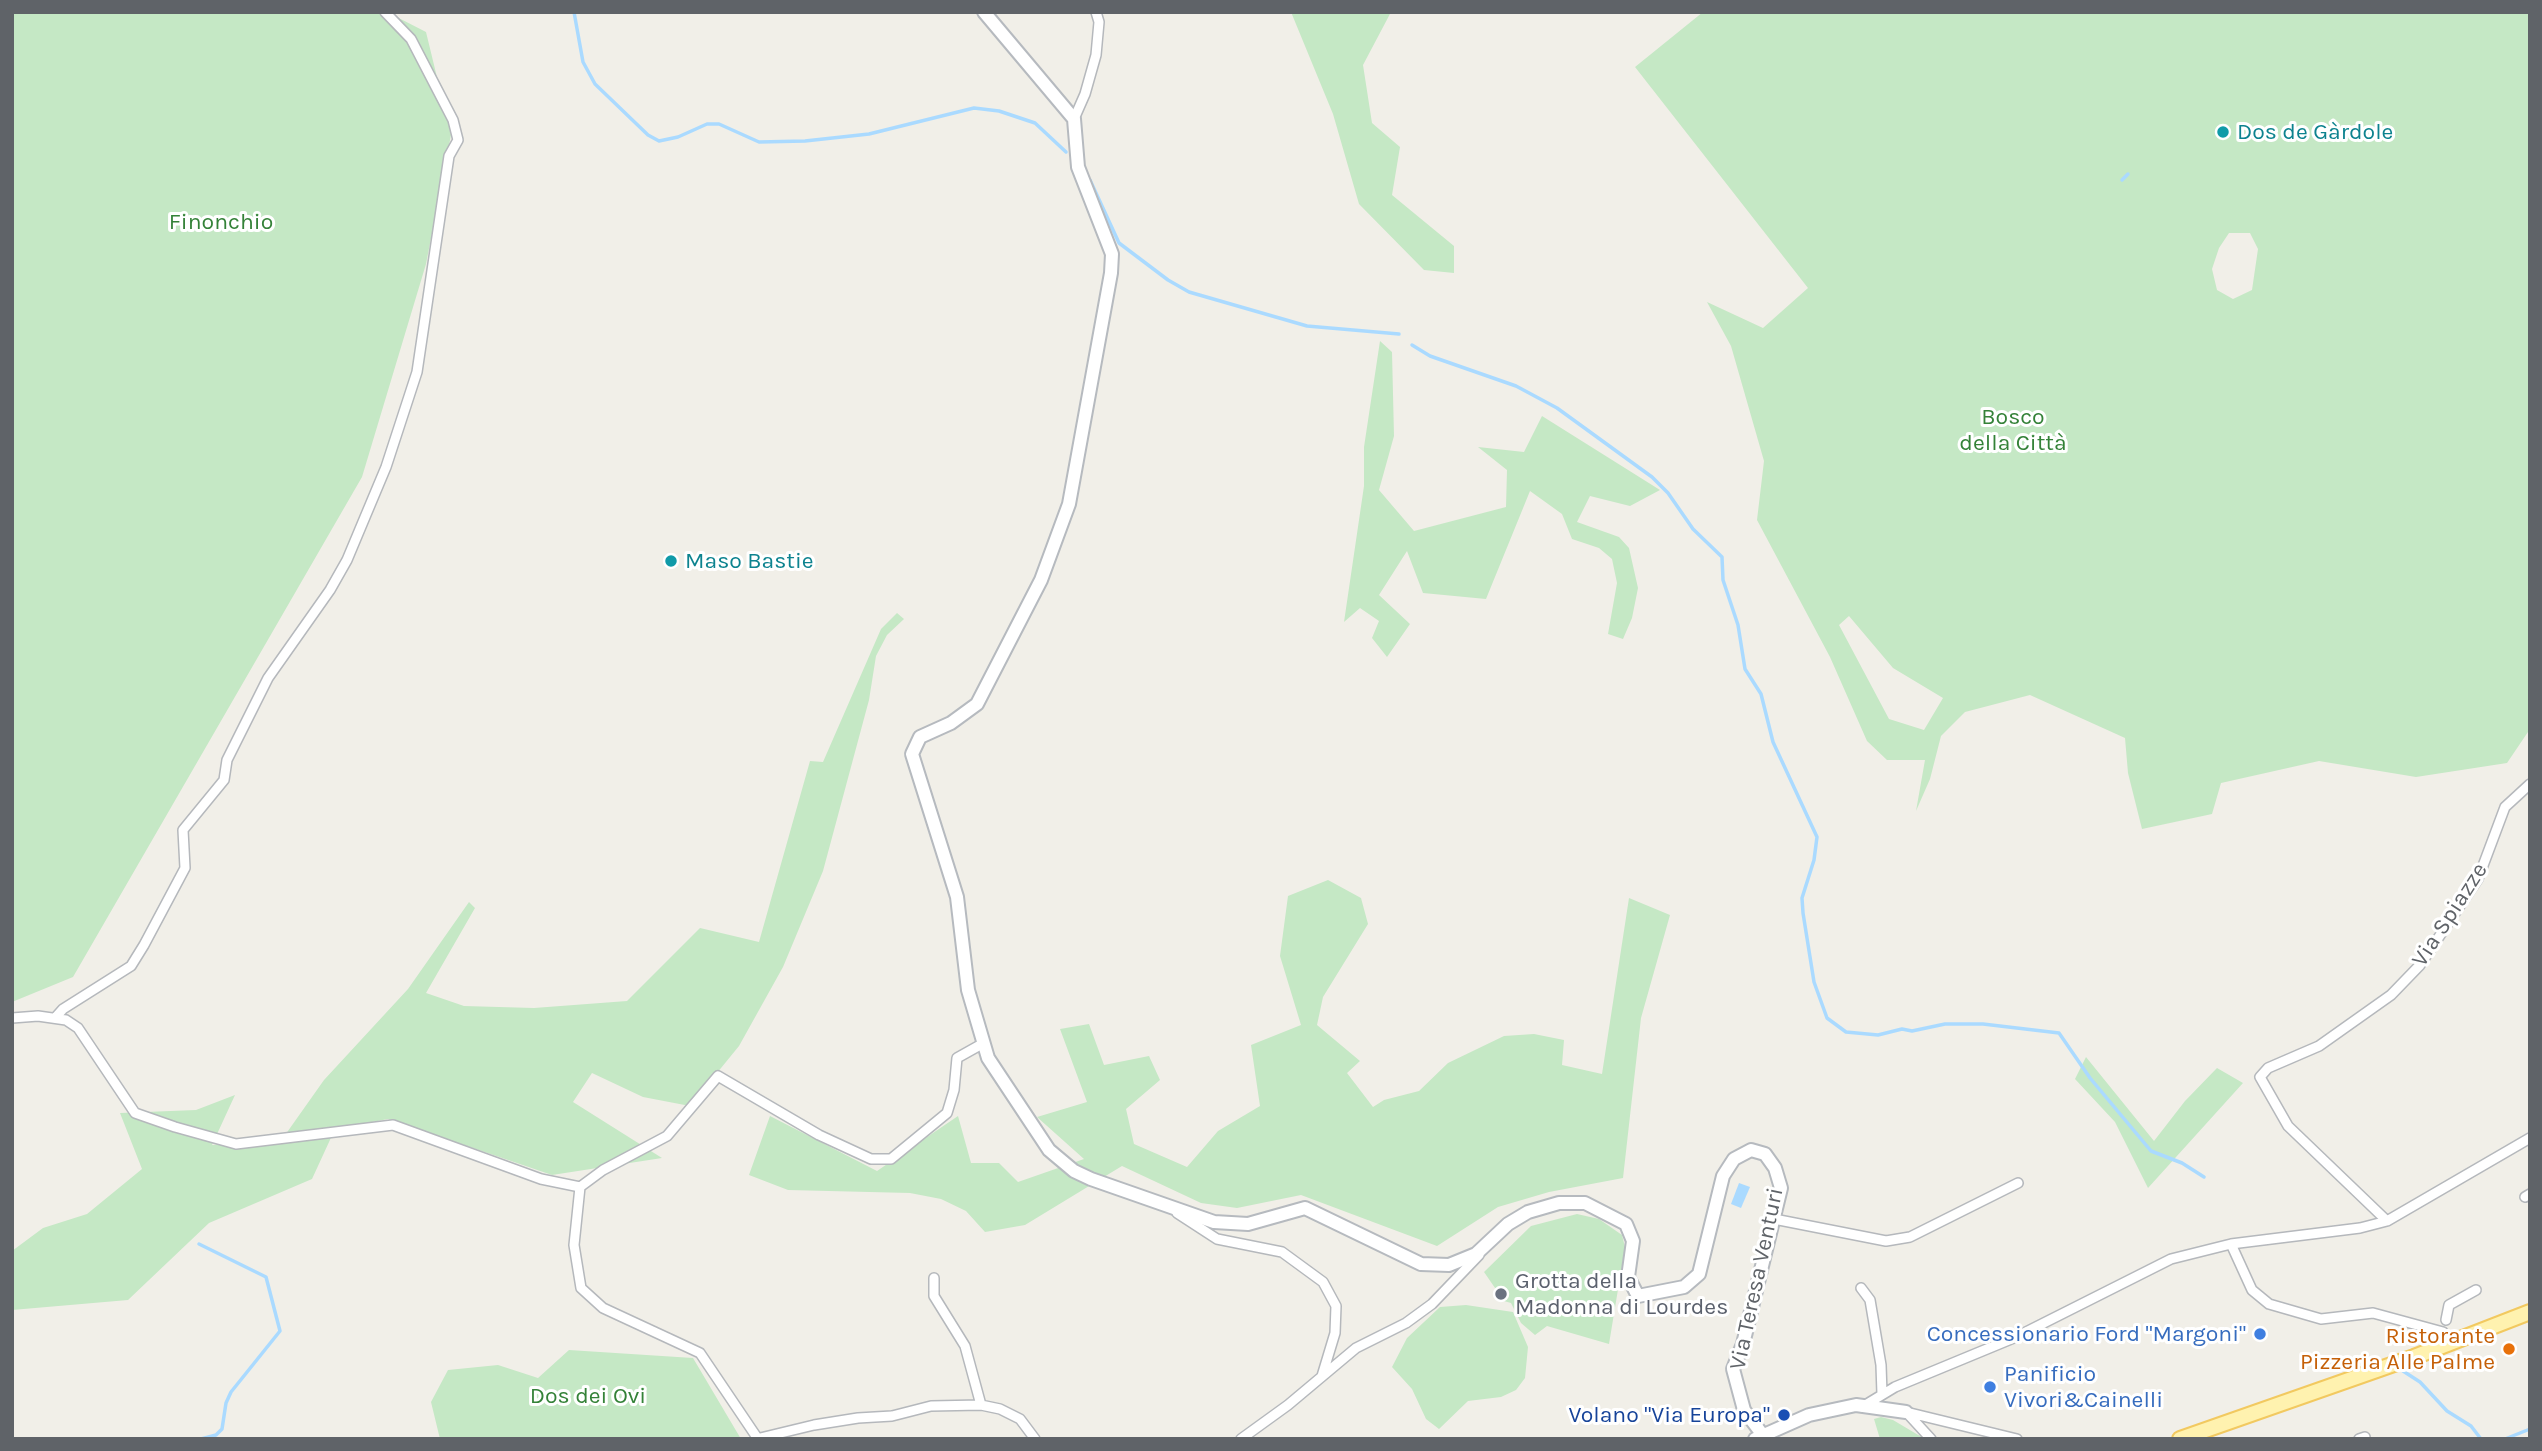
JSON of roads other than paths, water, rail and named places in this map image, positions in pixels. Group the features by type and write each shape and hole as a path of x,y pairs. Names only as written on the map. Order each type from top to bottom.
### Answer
{"main road":[{"path":"2180,1439 2424,1354 2530,1312"}],"street":[{"path":"55,1018 63,1009 131,966 144,945 186,868 183,830 224,780 227,760 268,678 330,590 347,560 386,467 416,373 449,156 458,140 453,120 411,39 385,12"},
{"path":"984,12 1074,120"},
{"path":"1096,12 1099,22 1096,55 1074,120 1078,167 1112,254 1111,273 1069,504 1041,580 977,704 951,723 920,737 912,754 957,897 968,990 982,1044 1049,1150 1074,1171 1091,1180 1171,1205 1213,1222 1248,1224 1305,1208 1421,1264 1449,1265 1476,1254 1490,1243"},
{"name":"Via Spiazze","path":"2387,1221 2288,1126 2260,1077 2268,1068 2319,1046 2391,995 2420,965 2478,879 2505,807 2530,784"},
{"path":"12,1018 38,1016 66,1020 78,1028 135,1113 176,1127 236,1144 393,1125 541,1179 580,1187 603,1170 667,1136 718,1076 819,1135 871,1159 891,1159 947,1113 954,1090 957,1058 982,1044"},
{"path":"1862,1406 1882,1394 2015,1337 2171,1259 2231,1244 2360,1228 2387,1221 2530,1138"},
{"name":"Via Teresa Venturi","path":"1490,1243 1508,1224 1528,1212 1559,1203 1585,1203 1626,1224 1633,1241 1628,1277 1638,1296 1684,1287 1699,1274 1723,1176 1734,1158 1751,1150 1766,1154 1776,1168 1781,1188 1743,1344 1733,1369 1744,1410 1758,1436"},
{"path":"1774,1219 1886,1241 1910,1237 2018,1183"},
{"path":"580,1187 575,1245 581,1288 603,1308 700,1353 757,1438 932,1406 981,1405 1000,1409 1020,1419 1035,1439"},
{"path":"1171,1205 1179,1214 1217,1239 1282,1252 1323,1282 1336,1306 1335,1333 1322,1376"},
{"path":"1241,1439 1288,1405 1356,1348 1406,1323 1432,1304 1490,1243"},
{"path":"2231,1244 2252,1290 2269,1304 2321,1319 2373,1313 2443,1332"},
{"path":"934,1278 934,1297 965,1346 981,1405"},
{"path":"1861,1288 1870,1300 1881,1365 1882,1394"},
{"path":"2446,1320 2449,1305 2476,1290"},
{"path":"1758,1436 1810,1415 1862,1406 1906,1412 2017,1439"},
{"path":"1906,1412 1931,1439"},
{"path":"2196,1439 2238,1419"}],"water":[{"path":"1739,1183 1750,1187 1741,1208 1731,1204"}],"waterway":[{"path":"574,12 583,62 595,84 648,135 659,141 678,137 707,124 719,124 759,142 805,141 869,134 974,108 999,111 1035,123 1066,152"},
{"path":"2122,180 2128,174"},
{"path":"1090,180 1119,243 1168,280 1189,292 1307,326 1399,334"},
{"path":"1412,345 1430,356 1516,386 1557,408 1652,477 1668,493 1693,529 1722,557 1723,580 1738,625 1745,669 1761,694 1773,742 1817,837 1814,860 1802,898 1814,982 1827,1018 1846,1032 1878,1035 1945,1024 1983,1024 2059,1033 2090,1078 2151,1151 2182,1163 2204,1177"},
{"path":"199,1244 266,1277 280,1331 231,1392 226,1403 222,1429 216,1435 201,1439"},
{"path":"2403,1371 2420,1382 2447,1411 2471,1426 2481,1439"},
{"path":"2505,1439 2530,1429"}],"place":[{"name":"Dos de Gàrdole","path":"2223,132"},
{"name":"Maso Bastie","path":"671,561"},
{"name":"Grotta della Madonna di Lourdes","path":"1501,1294"},
{"name":"Concessionario Ford \"Margoni\"","path":"2260,1334"},
{"name":"Ristorante Pizzeria Alle Palme","path":"2509,1349"},
{"name":"Panificio Vivori&Cainelli","path":"1990,1387"},
{"name":"Volano \"Via Europa\"","path":"1784,1415"}],"park label":[{"name":"Finonchio","path":"221,222"},
{"name":"Bosco della Città","path":"2013,430"},
{"name":"Dos dei Ovi","path":"588,1396"}]}
